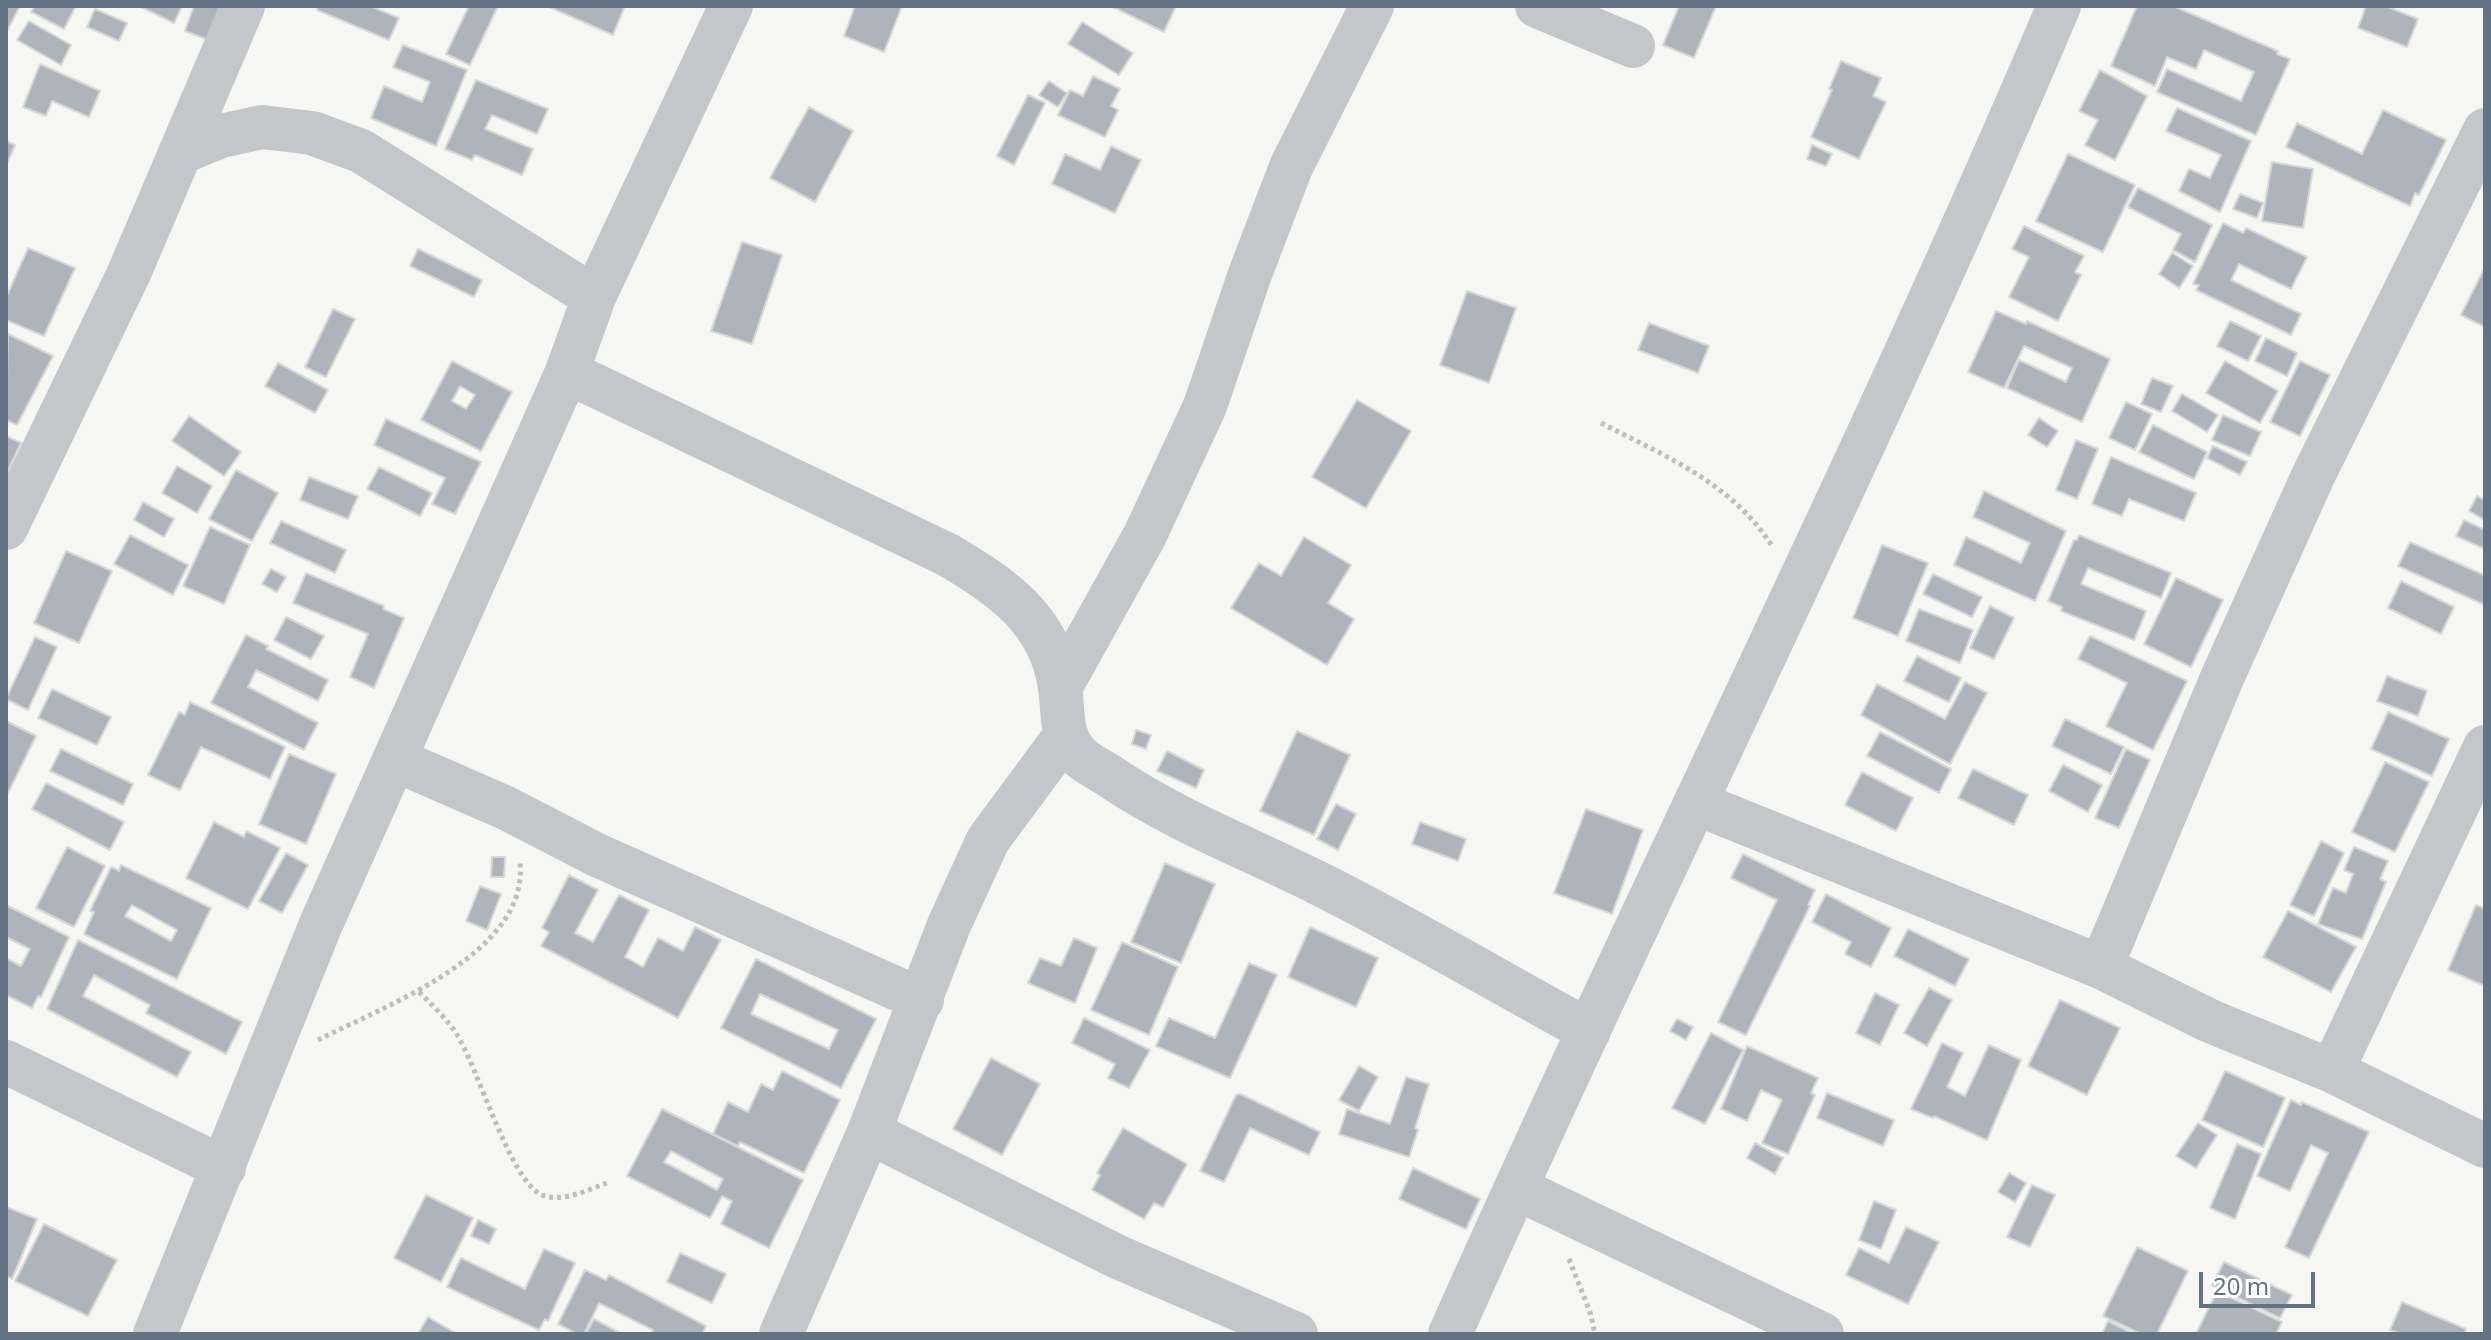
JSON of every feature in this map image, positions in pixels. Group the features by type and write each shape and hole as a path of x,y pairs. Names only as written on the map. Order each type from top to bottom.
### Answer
{"street":[{"path":"6,528 129,273 243,6"},
{"path":"155,1334 321,924 567,372 594,297 731,6"},
{"path":"1060,688 1145,535 1205,406 1291,167 1372,6"},
{"path":"1537,6 1633,46"},
{"path":"1450,1334 1798,587 2059,6"},
{"path":"221,56 232,82 262,127"},
{"path":"180,153 221,136 262,127 312,133 361,151 594,297"},
{"path":"2101,967 2222,678 2313,476 2485,130"},
{"path":"567,372 948,555 989,580 1036,622 1060,688 1065,736 1079,756 1140,797 1321,884 1589,1031"},
{"path":"781,1334 869,1132 949,925 988,840 1065,736"},
{"path":"2332,1071 2485,747"},
{"path":"396,760 506,808 597,855 922,1000"},
{"path":"1013,803 1065,787 1097,787 1140,797"},
{"path":"1696,803 2101,967 2210,1021 2332,1071 2485,1146"},
{"path":"6,1062 224,1168"},
{"path":"869,1132 1118,1257 1296,1334"},
{"path":"1516,1188 1744,1317 1822,1334"}],"path":[{"path":"1601,423 1706,478 1734,500 1764,534 1798,587"},
{"path":"268,1057 313,1042 419,992 479,947 503,924 516,903 522,881 519,850 506,808"},
{"path":"419,992 456,1033 486,1095 504,1143 525,1180 539,1194 555,1198 575,1195 607,1183"},
{"path":"1568,1257 1590,1312 1595,1334"}],"building":[{"path":"6,6 20,6 6,33"},
{"path":"35,6 76,6 64,29 31,12"},
{"path":"139,6 182,6 174,23"},
{"path":"194,6 223,6 211,41 185,31"},
{"path":"318,6 370,6 399,18 389,40 317,10"},
{"path":"469,6 498,6 470,65 446,54"},
{"path":"547,6 619,6 624,8 613,35"},
{"path":"855,6 902,6 884,52 844,36"},
{"path":"1111,6 1176,6 1164,32"},
{"path":"1679,6 1716,6 1694,58 1663,45"},
{"path":"2137,6 2173,6 2290,59 2256,135 2157,92 2167,69 2241,101 2254,72 2204,50 2196,69 2167,57 2155,86 2111,66"},
{"path":"2366,6 2385,6 2418,19 2407,47 2358,28"},
{"path":"95,9 127,23 119,41 87,27"},
{"path":"29,21 71,45 61,65 17,40"},
{"path":"1082,22 1133,53 1119,75 1068,44"},
{"path":"403,45 467,70 436,146 371,118 384,86 422,102 430,82 393,67"},
{"path":"1841,61 1881,78 1873,96 1886,102 1859,159 1811,137"},
{"path":"40,64 100,91 89,117 52,101 46,116 23,107"},
{"path":"2100,70 2147,96 2115,160 2085,145 2098,120 2079,111"},
{"path":"1093,76 1120,89 1111,106 1118,110 1105,137 1058,115 1070,90 1083,96"},
{"path":"476,80 548,109 537,134 492,115 485,129 533,149 522,175 475,155 472,160 445,149"},
{"path":"1049,81 1067,93 1058,107 1039,95"},
{"path":"1028,95 1045,103 1014,165 997,156"},
{"path":"809,107 853,131 815,202 770,178"},
{"path":"2177,108 2251,141 2220,212 2179,191 2189,169 2210,178 2221,155 2166,131"},
{"path":"2383,110 2446,140 2419,195 2415,193 2410,206 2286,147 2297,123 2362,154"},
{"path":"6,141 15,145 6,166"},
{"path":"1812,145 1832,154 1826,166 1807,159"},
{"path":"1111,146 1141,160 1115,213 1052,184 1065,154 1100,170"},
{"path":"2068,154 2135,185 2103,252 2036,221"},
{"path":"2272,162 2313,169 2303,228 2262,221"},
{"path":"2138,188 2212,225 2195,262 2173,250 2181,234 2128,207"},
{"path":"2240,194 2263,203 2257,218 2233,209"},
{"path":"2223,223 2243,233 2246,228 2307,257 2291,289 2239,264 2231,280 2301,314 2291,335 2196,290 2199,285 2193,284"},
{"path":"2024,226 2084,256 2075,272 2081,275 2058,321 2009,297 2029,257 2012,249"},
{"path":"742,242 782,255 752,344 711,331"},
{"path":"28,248 75,268 44,336 6,320 6,298"},
{"path":"418,249 482,280 474,297 410,266"},
{"path":"2172,253 2193,266 2179,288 2159,274"},
{"path":"2485,267 2485,327 2461,315"},
{"path":"1467,291 1516,308 1489,383 1440,365"},
{"path":"333,309 355,319 326,377 305,367"},
{"path":"1996,311 2026,324 2027,321 2110,359 2082,422 2007,388 2019,360 2066,382 2072,368 2024,346 2004,388 1968,372"},
{"path":"2230,321 2261,336 2248,361 2217,346"},
{"path":"1649,323 1709,346 1698,373 1638,350"},
{"path":"8,334 53,356 17,425 6,420"},
{"path":"2266,338 2297,353 2287,376 2255,361"},
{"path":"452,361 512,392 481,451 421,420","holes":["460,386 475,395 466,409 452,401"]},
{"path":"2225,361 2278,391 2260,423 2206,393"},
{"path":"2300,361 2330,375 2300,436 2270,422"},
{"path":"278,363 328,390 315,413 265,386"},
{"path":"2152,378 2173,386 2161,412 2141,404"},
{"path":"2182,394 2218,415 2207,432 2172,411"},
{"path":"1357,400 1411,431 1366,508 1312,477"},
{"path":"2126,402 2152,414 2135,450 2109,438"},
{"path":"2223,415 2261,432 2250,456 2212,440"},
{"path":"189,416 241,452 224,476 172,441"},
{"path":"2039,418 2058,431 2047,447 2028,435"},
{"path":"386,419 481,462 455,514 432,504 445,478 374,445"},
{"path":"2153,425 2207,452 2194,479 2139,452"},
{"path":"6,436 21,443 6,475"},
{"path":"2076,440 2098,449 2077,499 2056,490"},
{"path":"2213,446 2247,462 2240,475 2207,458"},
{"path":"2111,457 2196,493 2184,521 2129,499 2122,516 2092,504"},
{"path":"177,466 212,486 197,513 162,493"},
{"path":"379,467 432,493 420,516 367,489"},
{"path":"236,470 278,493 252,541 209,519"},
{"path":"309,477 358,496 348,519 300,500"},
{"path":"1984,491 2066,531 2035,601 1954,565 1966,537 2021,563 2030,543 1973,517"},
{"path":"2477,496 2485,500 2485,520 2469,511"},
{"path":"143,502 174,519 164,537 134,520"},
{"path":"2464,520 2485,530 2485,549 2456,536"},
{"path":"281,521 346,550 335,573 270,543"},
{"path":"210,527 250,545 224,604 183,586"},
{"path":"130,535 188,565 173,595 114,564"},
{"path":"2079,535 2171,573 2161,598 2088,568 2081,584 2146,611 2134,640 2061,611 2062,607 2048,601"},
{"path":"1304,537 1351,565 1328,603 1354,619 1327,665 1231,608 1259,563 1281,576"},
{"path":"2410,542 2484,575 2485,572 2485,605 2398,566"},
{"path":"1882,545 1928,563 1898,636 1853,618"},
{"path":"66,551 112,571 79,643 34,623"},
{"path":"271,569 286,577 277,592 262,584"},
{"path":"306,573 384,606 383,609 404,618 374,688 350,677 368,634 293,603"},
{"path":"1933,574 1982,597 1972,617 1923,594"},
{"path":"2176,578 2223,600 2191,667 2144,644"},
{"path":"2401,581 2454,607 2441,634 2388,608"},
{"path":"1990,606 2014,618 1994,659 1970,648"},
{"path":"1919,609 1973,630 1960,663 1906,641"},
{"path":"286,617 324,636 311,659 274,640"},
{"path":"246,635 268,646 266,649 328,680 318,701 256,670 248,687 318,723 304,750 211,703"},
{"path":"2090,636 2187,681 2153,750 2106,726 2127,683 2078,659"},
{"path":"35,637 57,647 28,710 6,699"},
{"path":"1917,656 1961,678 1949,702 1904,681"},
{"path":"2387,676 2427,691 2418,716 2377,701"},
{"path":"1965,682 1987,693 1950,764 1861,715 1877,684 1945,719"},
{"path":"52,689 111,717 97,745 38,718"},
{"path":"190,702 285,747 270,779 201,747 180,790 148,775 179,712 185,715"},
{"path":"2388,712 2449,739 2432,776 2371,749"},
{"path":"2065,719 2124,747 2111,774 2052,746"},
{"path":"6,721 36,736 6,797"},
{"path":"1136,730 1151,735 1146,749 1132,744"},
{"path":"1297,731 1350,755 1314,835 1260,811"},
{"path":"1880,732 1951,769 1939,793 1867,756"},
{"path":"61,749 133,784 123,805 50,771"},
{"path":"2126,749 2150,760 2119,828 2095,818"},
{"path":"1167,751 1204,770 1196,788 1157,771"},
{"path":"289,754 336,774 306,844 259,824"},
{"path":"2385,762 2429,782 2395,852 2352,832"},
{"path":"2063,765 2102,785 2088,812 2049,791"},
{"path":"1973,769 2028,795 2014,825 1958,798"},
{"path":"1862,772 1913,798 1896,831 1845,805"},
{"path":"46,783 124,822 110,850 32,809"},
{"path":"1336,804 1356,814 1338,850 1317,839"},
{"path":"1586,809 1643,830 1612,914 1554,893"},
{"path":"214,822 244,837 246,831 280,848 248,909 186,878"},
{"path":"1420,822 1466,839 1458,861 1412,844"},
{"path":"2321,841 2344,853 2314,916 2290,905"},
{"path":"67,847 105,866 74,927 36,908"},
{"path":"2354,847 2388,861 2380,879 2386,882 2362,939 2318,924 2333,888 2346,893 2353,874 2344,870"},
{"path":"286,853 308,865 282,913 259,901"},
{"path":"1743,854 1815,890 1746,1035 1718,1022 1777,900 1731,878"},
{"path":"492,857 505,857 504,877 491,877"},
{"path":"1165,863 1215,884 1181,963 1131,942"},
{"path":"121,865 211,908 177,979 84,934 94,912 90,911 111,867 119,871","holes":["132,905 177,930 171,941 125,916"]},
{"path":"569,875 598,890 575,933 593,942 619,895 649,910 625,957 643,967 658,938 683,951 695,927 721,940 678,1018 541,946 549,932 542,928"},
{"path":"480,886 501,894 487,930 466,921"},
{"path":"1826,894 1891,928 1871,967 1845,954 1851,942 1812,922"},
{"path":"6,905 69,937 41,997 38,996 32,1008 6,995 6,958 21,966 30,949 6,937"},
{"path":"2476,905 2485,909 2485,986 2448,970"},
{"path":"2288,911 2356,947 2331,992 2263,957"},
{"path":"1310,927 1378,958 1356,1007 1288,977"},
{"path":"1908,929 1969,959 1955,986 1894,956"},
{"path":"1074,938 1097,948 1075,1003 1028,983 1040,958 1061,966"},
{"path":"78,940 242,1022 226,1054 146,1013 150,1005 94,975 83,996 191,1052 177,1077 47,1009"},
{"path":"1122,942 1178,967 1149,1035 1091,1010"},
{"path":"756,959 876,1019 841,1088 721,1028","holes":["760,994 838,1030 829,1049 751,1014"]},
{"path":"1249,963 1277,975 1230,1078 1156,1046 1169,1018 1215,1038"},
{"path":"1929,988 1952,1000 1927,1046 1904,1033"},
{"path":"1875,993 1899,1005 1880,1045 1856,1033"},
{"path":"2060,1000 2120,1028 2087,1095 2028,1066"},
{"path":"1084,1018 1150,1050 1129,1088 1108,1078 1115,1064 1072,1043"},
{"path":"1677,1019 1693,1027 1686,1040 1670,1031"},
{"path":"1711,1033 1743,1050 1705,1124 1672,1108"},
{"path":"1942,1043 1963,1053 1947,1087 1965,1096 1989,1045 2021,1060 1987,1140 1911,1109"},
{"path":"1747,1046 1818,1078 1811,1093 1815,1095 1788,1154 1762,1143 1782,1100 1761,1090 1747,1121 1721,1109"},
{"path":"991,1058 1040,1084 1002,1155 953,1129"},
{"path":"1359,1066 1378,1077 1359,1111 1339,1100"},
{"path":"782,1071 840,1100 804,1173 740,1142 738,1146 713,1134 728,1102 748,1112 761,1084 773,1090"},
{"path":"2225,1071 2285,1098 2263,1147 2202,1120"},
{"path":"1406,1077 1429,1084 1409,1157 1339,1134 1347,1109 1390,1124"},
{"path":"1827,1093 1894,1120 1883,1146 1817,1118"},
{"path":"1240,1094 1320,1132 1309,1155 1250,1128 1224,1182 1200,1171 1236,1095"},
{"path":"2291,1100 2369,1132 2309,1258 2285,1247 2328,1153 2311,1145 2290,1191 2257,1176"},
{"path":"662,1109 803,1180 769,1248 721,1224 732,1201 722,1196 710,1218 627,1176","holes":["671,1151 723,1179 717,1190 664,1162"]},
{"path":"2198,1123 2217,1135 2196,1168 2176,1156"},
{"path":"1123,1128 1187,1164 1163,1207 1154,1203 1144,1219 1092,1190 1100,1175 1097,1173"},
{"path":"1755,1143 1783,1158 1775,1174 1747,1158"},
{"path":"2237,1144 2261,1154 2235,1219 2210,1208"},
{"path":"1413,1168 1480,1199 1466,1229 1399,1199"},
{"path":"2009,1173 2026,1183 2015,1202 1998,1192"},
{"path":"2032,1185 2055,1195 2030,1247 2007,1237"},
{"path":"426,1195 473,1218 441,1282 394,1258"},
{"path":"1874,1201 1896,1210 1881,1249 1859,1240"},
{"path":"6,1207 37,1219 12,1279 6,1276"},
{"path":"478,1220 496,1229 489,1244 471,1236"},
{"path":"44,1224 117,1260 88,1316 15,1281"},
{"path":"1906,1227 1939,1242 1908,1304 1846,1275 1859,1248 1889,1263"},
{"path":"2137,1247 2188,1271 2157,1334 2141,1334 2103,1316"},
{"path":"544,1249 575,1263 548,1321 545,1319 539,1330 447,1287 461,1258 525,1289"},
{"path":"680,1253 726,1274 712,1303 667,1282"},
{"path":"2224,1262 2292,1295 2280,1318 2212,1285"},
{"path":"585,1270 606,1280 609,1275 706,1326 702,1334 651,1334 653,1330 599,1303 584,1334 577,1334 558,1324"},
{"path":"2217,1291 2282,1322 2276,1334 2196,1334"},
{"path":"2402,1302 2466,1329 2464,1334 2401,1334 2390,1330"},
{"path":"428,1317 457,1334 418,1334"},
{"path":"594,1319 622,1334 586,1334"},
{"path":"2108,1321 2134,1334 2102,1334"}]}
